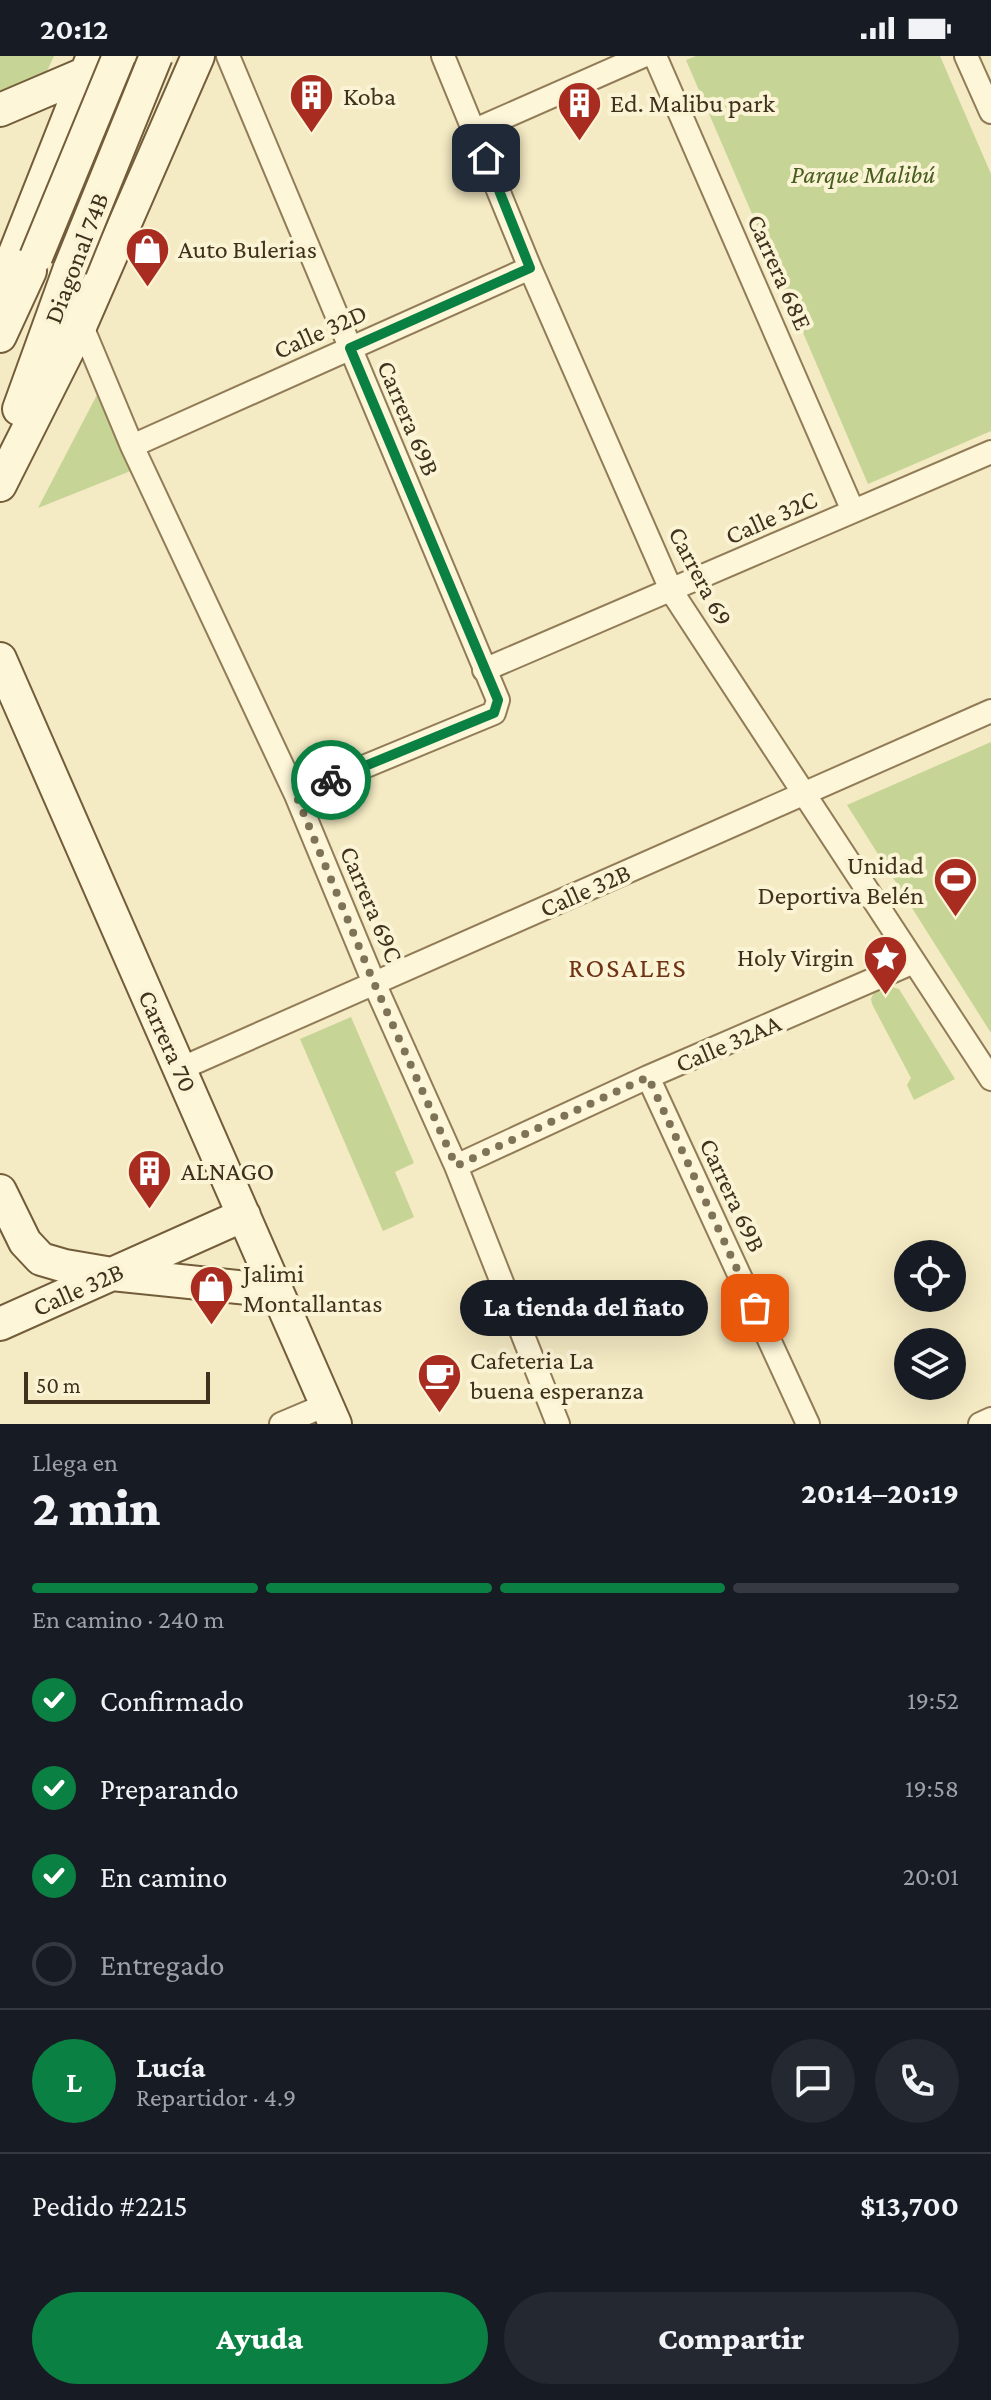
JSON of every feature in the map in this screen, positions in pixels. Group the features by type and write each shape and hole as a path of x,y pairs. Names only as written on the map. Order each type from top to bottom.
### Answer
{"main road":[{"name":"Diagonal 74B","path":"0,336 119,56"},
{"path":"0,110 90,65 127,56"},
{"name":"Diagonal 74B","path":"0,461 70,268 156,56"},
{"path":"0,485 81,324 198,56"},
{"path":"0,291 90,65"},
{"path":"52,159 72,155 102,161 140,192"},
{"name":"Carrera 70","path":"0,659 331,1414"},
{"path":"0,1191 25,1242 41,1259 112,1274 277,1291"},
{"name":"Calle 32B","path":"0,1324 244,1215"}],"street":[{"name":"Carrera 69B","path":"228,56 498,700 494,713 296,795"},
{"name":"Carrera 69","path":"443,56 530,268 672,592 991,1079"},
{"path":"475,130 643,56"},
{"name":"Carrera 68E","path":"655,56 853,511"},
{"path":"966,56 991,112"},
{"name":"Calle 32D","path":"132,446 530,268"},
{"name":"Carrera 69C","path":"81,324 132,446 296,795 374,983 456,1166 558,1424"},
{"name":"Calle 32C","path":"484,670 672,592 991,452"},
{"name":"Calle 32B","path":"180,1069 991,711"},
{"name":"Calle 32AA","path":"456,1166 648,1077 914,962"},
{"name":"Carrera 69B","path":"648,1077 808,1424"},
{"path":"281,1424 331,1414"},
{"path":"980,1424 991,1419"}],"green space":[{"path":"0,56 54,56 36,95 0,110"},
{"name":"Parque Malibú","path":"696,56 940,56 991,174 991,431 868,484 686,60"},
{"path":"99,391 133,470 38,508"},
{"name":"Unidad Deportiva Belén","path":"991,742 991,1033 847,805"},
{"path":"885,985 899,989 955,1079 914,1100 907,1085 911,1078 872,1004 875,990"},
{"path":"351,1017 414,1163 395,1172 414,1217 383,1231 300,1039"}],"way so far":[{"path":"331,780 296,795 374,983 456,1166 648,1077 755,1308"}],"place":[{"name":"Koba","path":"312,135"},
{"name":"Ed. Malibu park","path":"579,142"},
{"name":"Auto Bulerias","path":"147,288"},
{"name":"Unidad Deportiva Belén","path":"955,919"},
{"name":"Holy Virgin","path":"885,996"},
{"name":"ALNAGO","path":"150,1210"},
{"name":"La tienda del ñato","path":"755,1308"},
{"name":"Jalimi Montallantas","path":"212,1327"},
{"name":"Cafeteria La buena esperanza","path":"439,1414"}],"district":[{"name":"ROSALES","path":"628,967"}],"route":[{"path":"331,780 494,713 497,707 498,700 350,348 530,268 486,158"}]}
